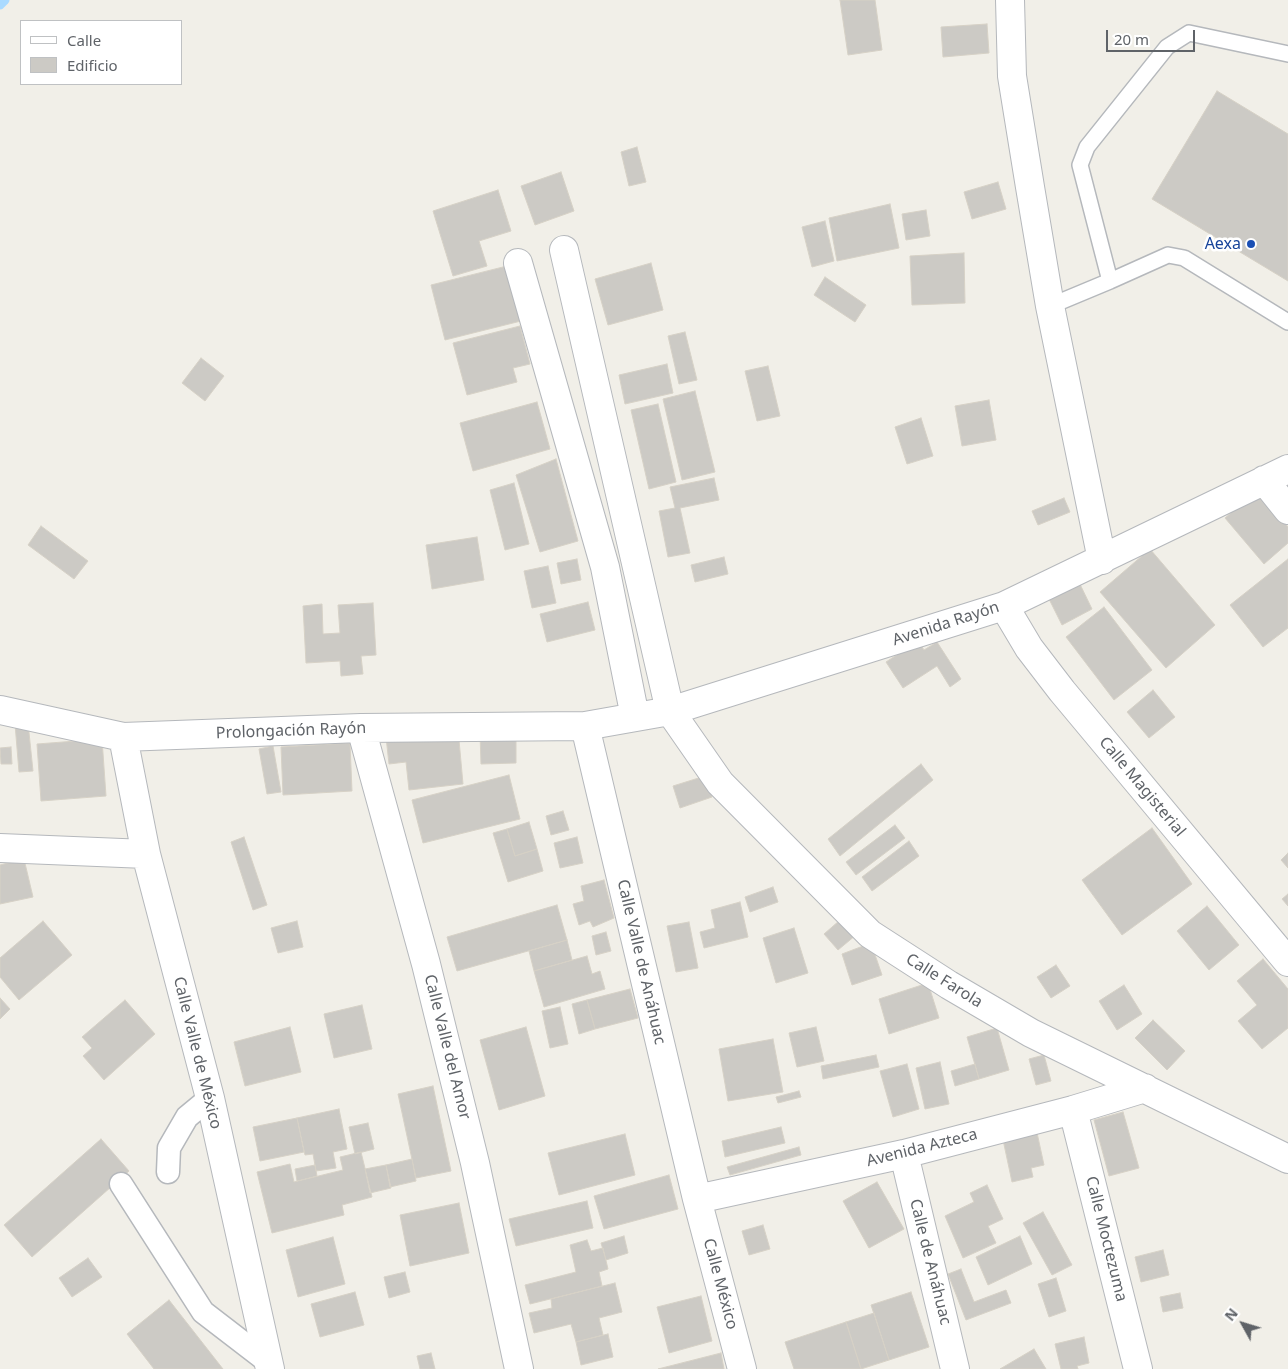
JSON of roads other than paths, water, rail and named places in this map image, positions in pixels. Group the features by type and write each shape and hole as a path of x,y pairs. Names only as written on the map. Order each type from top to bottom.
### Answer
{"street":[{"path":"1010,0 1012,76 1050,306 1102,560"},
{"path":"564,250 670,711"},
{"path":"518,263 605,567 635,717"},
{"name":"Avenida Rayón","path":"586,726 670,711 1004,606 1288,469"},
{"path":"1264,480 1288,510"},
{"path":"605,567 634,559"},
{"name":"Calle Magisterial","path":"1004,606 1029,648 1062,692 1288,962"},
{"name":"Prolongación Rayón","path":"0,710 123,737 361,728 586,726"},
{"name":"Calle Farola","path":"670,711 720,783 870,934 949,985 1031,1033 1288,1159"},
{"name":"Calle Valle de Anáhuac","path":"586,726 697,1199"},
{"name":"Calle Valle del Amor","path":"361,728 429,973 475,1162 519,1369"},
{"name":"Calle Valle de México","path":"123,737 146,854 210,1098 269,1365"},
{"path":"0,848 146,854"},
{"name":"Avenida Azteca","path":"697,1199 904,1154 1073,1110 1144,1088"},
{"path":"168,1172 169,1148 187,1117 210,1098"},
{"name":"Calle Moctezuma","path":"1073,1110 1138,1369"},
{"name":"Calle de Anáhuac","path":"904,1154 956,1369"},
{"path":"121,1184 203,1312 269,1365"},
{"name":"Calle México","path":"697,1199 742,1369"}],"lane":[{"path":"1110,281 1080,165 1087,147 1167,47 1189,34 1288,54"},
{"path":"1050,306 1168,255 1184,258 1288,322"}],"waterway":[{"path":"0,5 5,0"}],"place":[{"name":"Aexa","path":"1251,244"}]}
